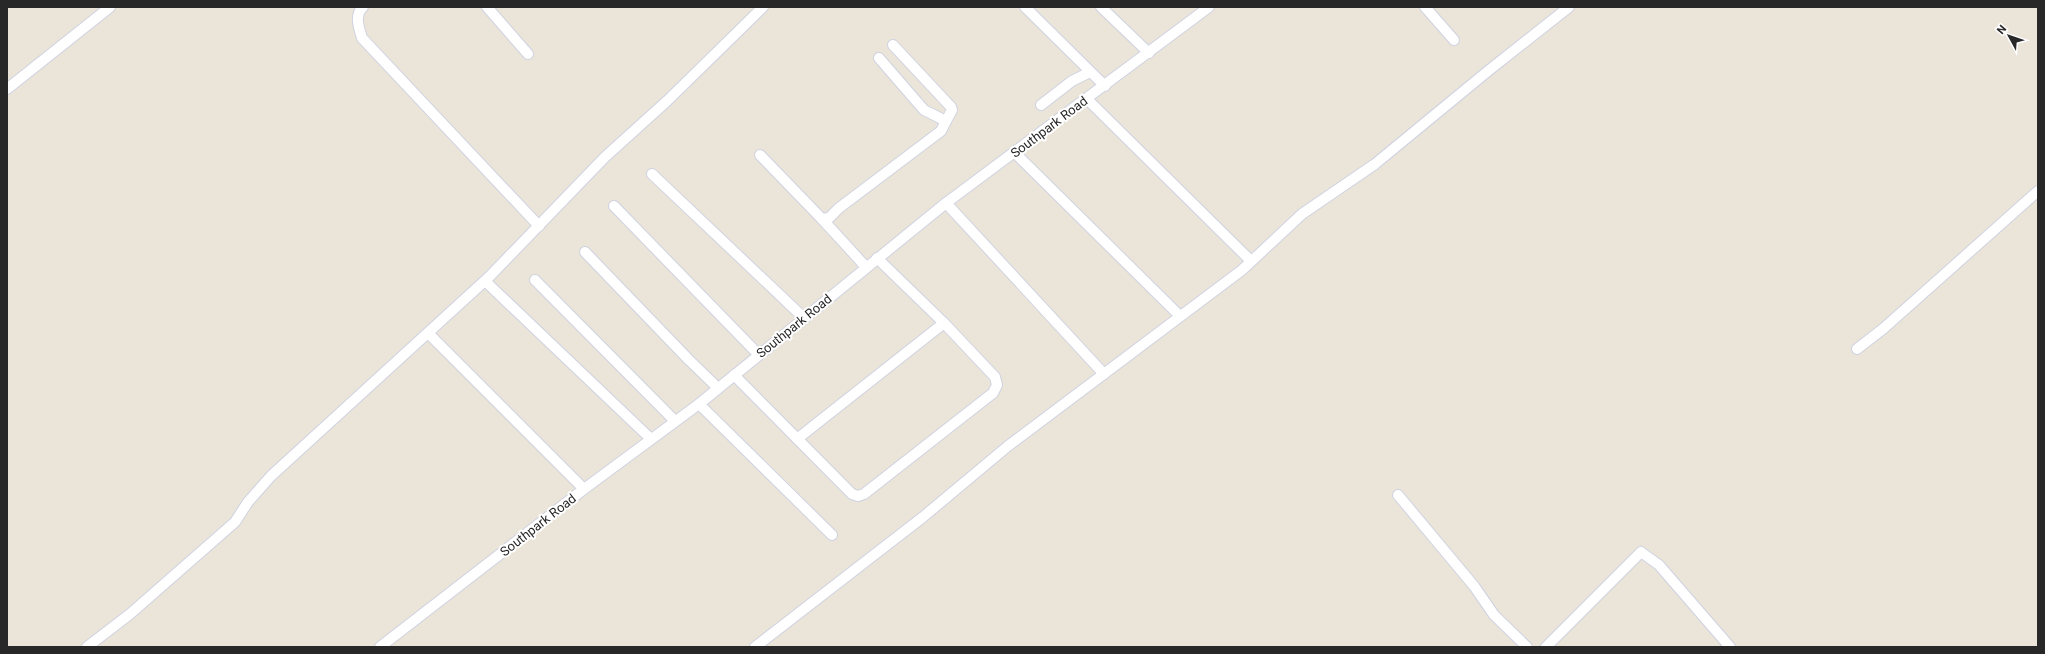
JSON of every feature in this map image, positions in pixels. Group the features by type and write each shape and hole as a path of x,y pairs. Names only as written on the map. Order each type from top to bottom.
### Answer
{"street":[{"path":"7,89 110,7"},
{"path":"363,7 359,10 357,23 362,38 539,226"},
{"path":"487,7 528,54"},
{"path":"87,647 130,614 235,522 248,502 271,476 429,334 485,281 604,157 667,101 763,7"},
{"path":"1025,7 1105,86"},
{"path":"1101,7 1149,53"},
{"name":"Southpark Road","path":"380,647 584,489 699,404 946,203 1087,100 1209,7"},
{"path":"1425,7 1454,40"},
{"path":"755,647 923,517 1008,446 1242,270 1302,214 1375,164 1488,70 1569,7"},
{"path":"822,219 829,218 850,200 941,131 952,110 951,107 893,45"},
{"path":"879,58 924,110 946,121"},
{"path":"1041,105 1072,81 1090,72"},
{"path":"1087,100 1251,261"},
{"path":"1015,153 1180,316"},
{"path":"760,155 866,267"},
{"path":"652,174 804,318"},
{"path":"1857,349 1884,328 2038,191"},
{"path":"946,203 1104,374"},
{"path":"614,206 759,355"},
{"path":"585,252 718,388"},
{"path":"734,375 852,494 858,496 864,494 993,393 997,384 995,378 944,323 877,258"},
{"path":"535,280 675,421"},
{"path":"485,281 651,439"},
{"path":"797,439 944,323"},
{"path":"429,334 584,489"},
{"path":"699,404 832,536"},
{"path":"1398,495 1474,586 1494,615 1527,647"},
{"path":"1546,647 1642,552 1659,565 1730,647"}]}
